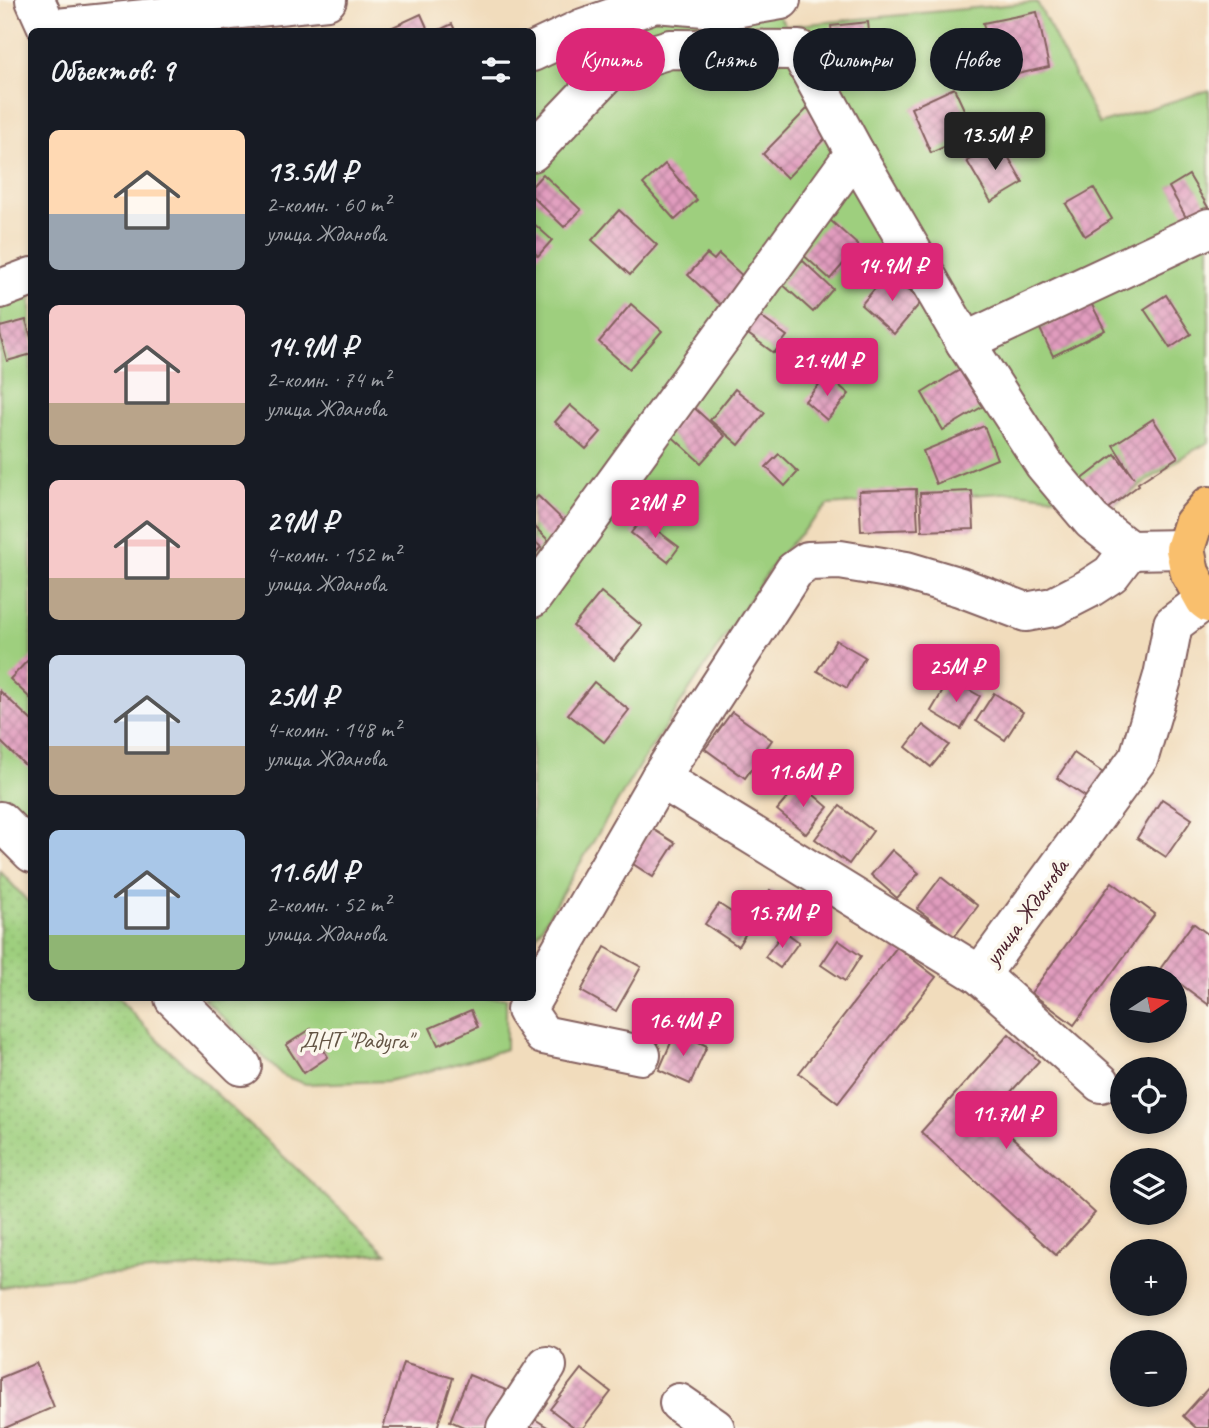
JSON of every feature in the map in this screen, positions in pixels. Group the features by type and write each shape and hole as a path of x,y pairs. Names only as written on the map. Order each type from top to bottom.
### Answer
{"main road":[{"path":"1207,601 1190,573 1185,549 1193,524 1209,506"}],"street":[{"path":"35,0 48,28"},
{"path":"58,28 327,0"},
{"path":"536,50 583,29 655,3 729,9 781,0"},
{"path":"536,148 614,66 670,49 799,50 855,153 965,342 1044,464 1092,521 1129,550 1185,549"},
{"path":"536,592 855,153"},
{"path":"965,342 1209,228"},
{"path":"0,289 28,278"},
{"path":"536,993 660,778 794,571 808,561 840,560 906,571 960,587 1026,612 1054,607 1088,589 1111,574 1129,550"},
{"name":"улица Жданова","path":"660,778 980,975 1139,757 1163,676 1173,624 1207,601"},
{"path":"0,821 28,849"},
{"path":"980,975 1101,1083"},
{"path":"177,1001 242,1066"},
{"path":"531,1001 526,1010 543,1035 640,1055"},
{"path":"506,1428 547,1366"},
{"path":"679,1403 715,1428"}],"green space":[{"path":"768,0 786,26 1037,2 1099,124 1209,90 1209,442 1182,457 1086,524 1064,498 1015,492 828,505 778,557 639,766 536,936 536,59 556,51 556,91 665,91 665,28 612,28 639,17"},
{"path":"28,279 28,826 0,799 0,291"},
{"path":"0,871 28,902 28,1001 121,1001 153,1035 387,1253 34,1280 0,1288"},
{"name":"ДНТ \"Радуга\"","path":"206,1001 506,1001 506,1049 388,1081 306,1084 283,1076"}],"building":[{"path":"1037,12 1049,67 1023,73 1023,28 984,28 983,23"},
{"path":"421,14 427,28 391,28"},
{"path":"868,22 869,28 831,28"},
{"path":"948,91 955,91 975,133 931,153 911,108"},
{"path":"808,108 832,131 787,178 763,154"},
{"path":"1000,142 1023,183 991,202 967,161"},
{"path":"665,164 697,200 675,220 643,184"},
{"path":"543,174 581,210 564,227 536,200 536,182"},
{"path":"1189,175 1209,209 1188,221 1169,187"},
{"path":"1094,188 1112,219 1085,236 1066,204"},
{"path":"619,210 657,245 630,275 592,240"},
{"path":"830,220 859,246 830,279 801,253"},
{"path":"536,226 552,240 538,256 536,254"},
{"path":"707,254 714,260 719,254 747,280 722,306 688,275"},
{"path":"802,260 833,289 813,312 781,283"},
{"path":"889,272 922,301 894,334 861,305"},
{"path":"1166,295 1191,334 1170,348 1144,309"},
{"path":"1091,303 1105,330 1053,356 1040,329"},
{"path":"631,304 662,331 629,369 599,342"},
{"path":"750,309 787,336 774,353 737,326"},
{"path":"26,320 28,355 7,361 0,327"},
{"path":"963,368 985,405 943,430 922,393"},
{"path":"827,375 849,394 827,420 805,401"},
{"path":"735,389 765,413 739,445 710,420"},
{"path":"690,404 725,436 701,463 666,431"},
{"path":"570,405 601,432 586,449 555,422"},
{"path":"1153,419 1178,457 1138,483 1139,485 1103,512 1080,481 1115,454 1134,478 1113,445"},
{"path":"984,426 997,459 936,484 923,451"},
{"path":"779,454 798,472 785,486 766,467"},
{"path":"916,489 918,529 861,531 859,491"},
{"path":"972,491 974,529 922,531 920,493"},
{"path":"538,496 567,524 550,542 536,528"},
{"path":"642,519 679,547 668,562 631,533"},
{"path":"601,592 642,626 614,660 573,626"},
{"path":"836,640 865,657 847,688 817,671"},
{"path":"28,660 28,696 10,679"},
{"path":"950,679 980,696 961,729 931,711"},
{"path":"594,682 629,710 604,742 568,714"},
{"path":"0,691 28,717 28,768 0,741"},
{"path":"994,693 1023,712 1005,740 976,721"},
{"path":"732,712 772,740 745,778 705,749"},
{"path":"923,725 949,745 931,767 906,747"},
{"path":"1074,753 1106,775 1089,799 1057,778"},
{"path":"800,783 828,807 806,834 777,810"},
{"path":"1162,799 1192,819 1166,857 1137,838"},
{"path":"840,806 873,831 849,864 815,839"},
{"path":"651,828 675,843 653,877 630,862"},
{"path":"892,850 919,873 897,898 871,875"},
{"path":"941,877 978,906 954,937 917,909"},
{"path":"1112,882 1155,914 1117,966 1110,966 1110,976 1074,1025 1031,993"},
{"path":"770,890 793,907 776,931 753,914"},
{"path":"719,904 751,925 738,946 705,924"},
{"path":"1193,923 1209,935 1209,1005 1187,989 1187,966 1162,966"},
{"path":"784,931 799,942 780,968 765,957"},
{"path":"838,940 861,956 845,981 821,965"},
{"path":"605,947 641,967 616,1011 581,991"},
{"path":"897,947 936,977 838,1103 799,1073"},
{"path":"471,1010 478,1027 438,1045 430,1028"},
{"path":"311,1029 328,1057 304,1073 286,1045"},
{"path":"676,1031 707,1046 690,1084 659,1070"},
{"path":"1009,1034 1039,1061 989,1116 1095,1213 1056,1255 921,1132"},
{"path":"36,1363 54,1407 0,1428 0,1378"},
{"path":"403,1363 453,1378 437,1428 383,1428"},
{"path":"581,1369 611,1392 583,1428 575,1428 550,1409"},
{"path":"469,1375 506,1390 491,1428 466,1428 450,1421"},
{"path":"1209,1387 1209,1428 1196,1428 1183,1416"},
{"path":"533,1418 549,1428 527,1428"}]}
